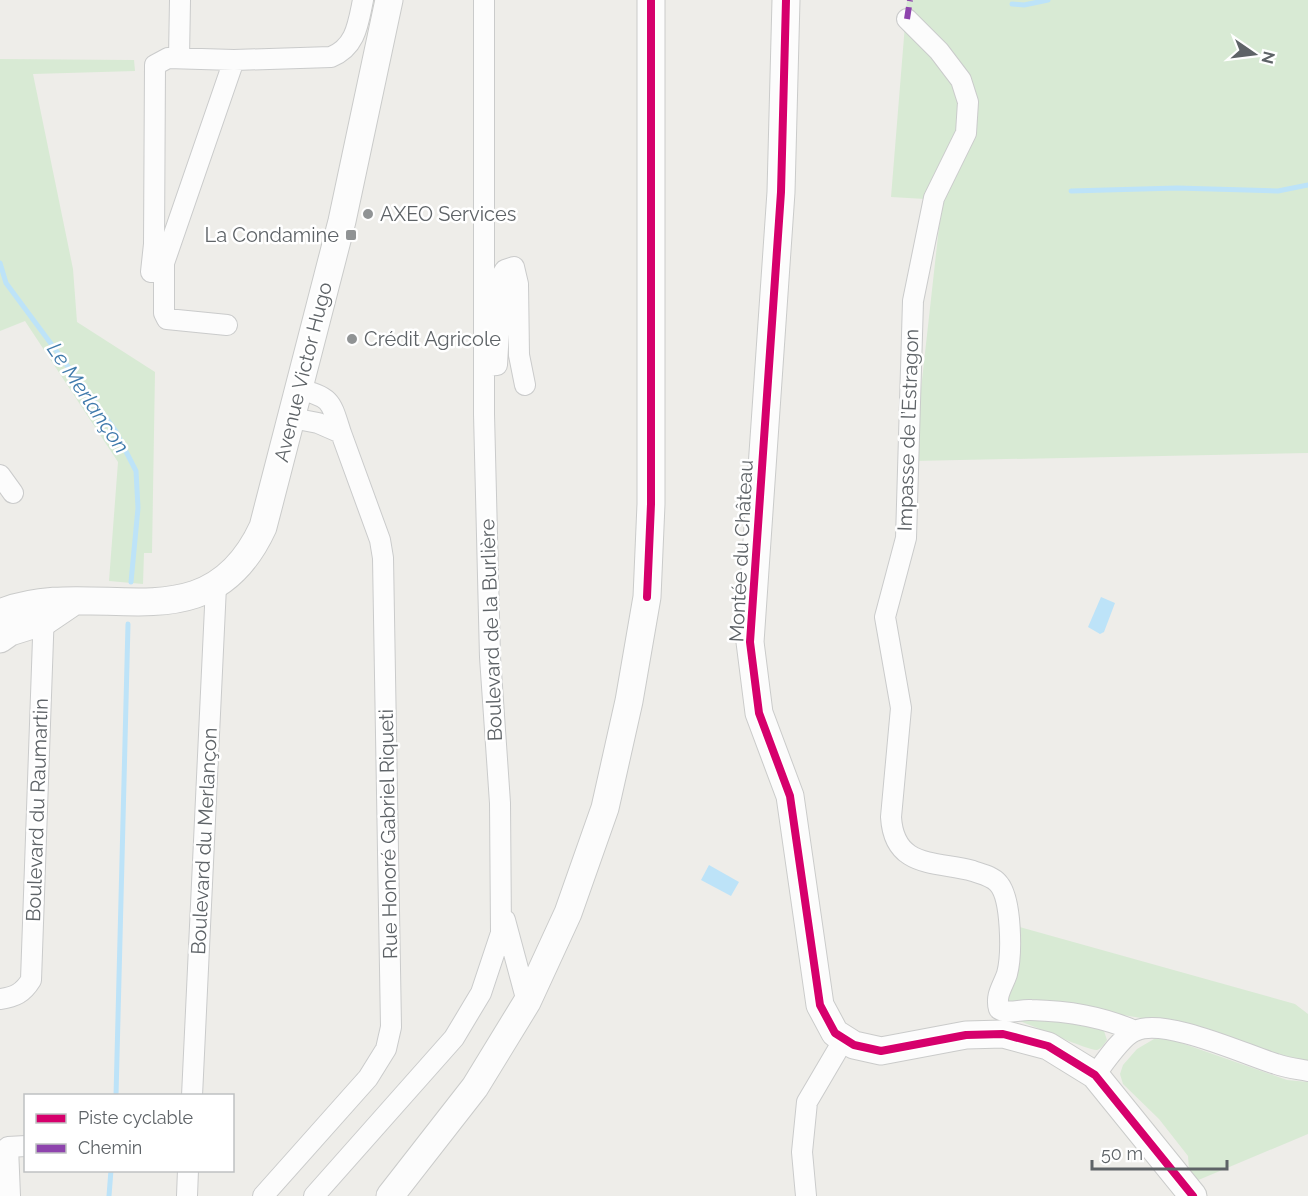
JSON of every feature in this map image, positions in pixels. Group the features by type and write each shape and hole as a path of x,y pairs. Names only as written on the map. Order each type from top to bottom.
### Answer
{"street":[{"path":"179,58 180,0"},
{"path":"151,272 154,244 153,72 161,60 331,57 337,55 354,38 363,0"},
{"name":"Avenue Victor Hugo","path":"44,611 73,602 187,598 216,586 244,562 263,527 292,418 342,221 389,0"},
{"name":"Boulevard de la Burlière","path":"314,1196 453,1038 481,993 501,933 500,803 490,657 484,366 484,0"},
{"path":"390,1196 476,1087 527,1002 568,913 605,808 629,701 647,597 651,492 651,0"},
{"name":"Montée du Château","path":"786,0 781,192 750,642 759,713 790,796 820,1005 835,1033 854,1045 881,1051 966,1035 1003,1034 1048,1046 1095,1075 1193,1196"},
{"name":"Impasse de l’Estragon","path":"907,19 939,51 961,80 968,102 966,133 934,198 913,301 906,538 885,617 901,708 891,817 892,835 900,849 923,862 986,875 998,882 1004,893 1009,926 1007,972 999,993 999,1009 1006,1012 1030,1010 1104,1018 1135,1030"},
{"path":"227,325 167,319 164,313 164,263 234,60"},
{"path":"484,366 497,365 501,327 498,311 502,275 505,270 514,267 518,284 519,355 525,385"},
{"name":"Rue Honoré Gabriel Riqueti","path":"263,1196 368,1078 386,1049 391,1027 383,558 380,540 333,408 323,395 298,389"},
{"path":"292,418 318,423 341,433"},
{"path":"0,476 14,493"},
{"name":"Boulevard du Merlançon","path":"192,1094 216,586"},
{"path":"0,613 44,611"},
{"path":"0,639 44,611"},
{"name":"Boulevard du Raumartin","path":"0,999 11,998 24,991 31,980 44,611"},
{"path":"501,902 527,1002"},
{"path":"1095,1075 1115,1049 1135,1030 1161,1028 1223,1045 1278,1065 1308,1071"},
{"path":"806,1196 802,1152 807,1102 844,1038"},
{"path":"10,1196 8,1147 24,1146"},
{"path":"187,1196 189,1172"}],"green space":[{"path":"907,0 1308,0 1308,453 913,461 942,200 891,197"},
{"path":"0,59 134,60 135,71 33,74 73,269 77,322 155,372 152,553 144,553 143,584 109,581 118,462 25,321 0,331"},
{"path":"1016,926 1295,1004 1308,1014 1308,1062 1147,1019 1051,1003 1007,1003"},
{"path":"1022,1019 1092,1023 1103,1028 1107,1040 1099,1049 1092,1049 1020,1021"},
{"path":"1167,1038 1287,1080 1308,1082 1308,1134 1196,1181 1189,1170 1188,1156 1159,1119 1123,1084 1120,1074 1123,1065 1137,1049 1154,1039"}],"water":[{"path":"1101,597 1115,603 1104,632 1100,634 1088,627"},
{"path":"709,865 739,882 731,896 701,880"}],"waterway":[{"path":"1012,4 1024,5 1048,0"},
{"path":"1071,191 1177,188 1278,191 1308,185"},
{"name":"Le Merlançon","path":"0,263 6,283 115,430 136,471 138,508 131,582"},
{"path":"116,1094 128,624"},
{"path":"109,1196 111,1172"}],"marked path":[{"path":"907,19 910,0"}],"cycle path":[{"path":"647,597 651,504 651,0"},
{"path":"786,0 781,192 750,642 759,713 790,796 820,1005 835,1033 854,1045 881,1051 966,1035 1003,1034 1048,1046 1095,1075 1193,1196"}],"place":[{"name":"AXEO Services","path":"368,214"},
{"name":"La Condamine","path":"351,235"},
{"name":"Crédit Agricole","path":"352,339"}]}
